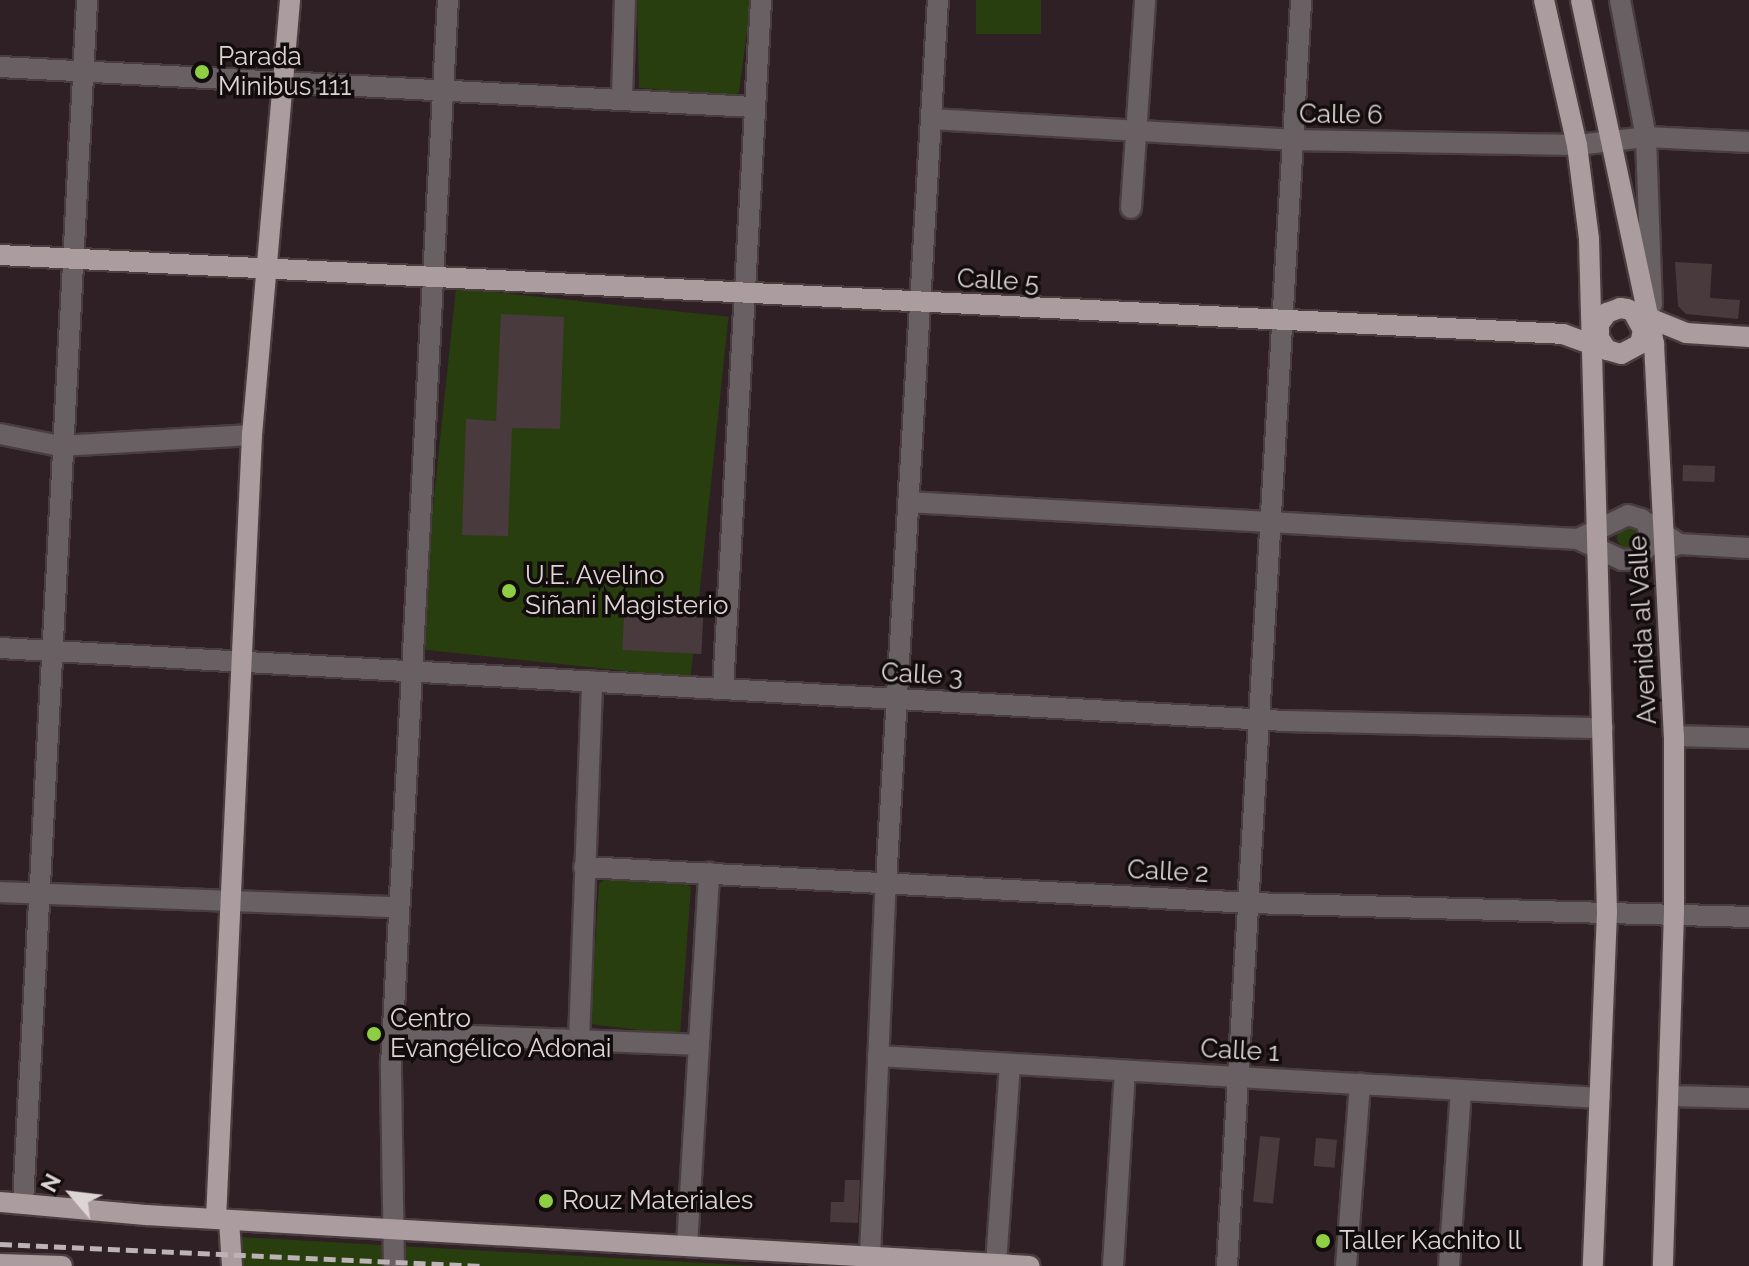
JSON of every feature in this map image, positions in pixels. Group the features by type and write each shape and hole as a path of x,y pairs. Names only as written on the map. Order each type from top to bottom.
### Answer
{"main road":[{"path":"232,1266 223,1219 229,901 239,659 252,435 290,0"},
{"name":"Avenida al Valle","path":"1544,0 1577,145 1589,239 1597,333 1605,538 1603,728 1607,912 1593,1266"},
{"name":"Avenida al Valle","path":"1581,0 1611,139 1643,317 1654,344 1670,543 1674,912 1663,1266"},
{"name":"Calle 5","path":"0,255 1563,334 1597,333 1613,310 1643,317"},
{"path":"1628,353 1643,337 1643,317 1686,333 1749,337"},
{"path":"1597,333 1628,353"},
{"path":"1628,353 1686,333"},
{"path":"0,1202 223,1219 1030,1266"},
{"path":"0,1264 62,1266"}],"street":[{"path":"23,1203 60,446 87,0"},
{"path":"394,1266 391,1227 392,1033 448,0"},
{"path":"622,99 625,0"},
{"path":"723,689 747,293 752,107 761,0"},
{"path":"870,1256 886,882 938,0"},
{"path":"1131,208 1145,0"},
{"path":"1227,1266 1242,1077 1301,0"},
{"path":"1620,0 1646,137 1643,317"},
{"path":"0,67 752,107"},
{"name":"Calle 6","path":"931,119 1292,140 1577,145 1646,137 1749,142"},
{"path":"0,434 60,446 252,435"},
{"path":"908,502 1578,539 1605,538 1628,515 1647,523 1670,543"},
{"path":"1637,559 1651,543 1647,523"},
{"path":"1605,538 1622,560 1637,559 1670,543 1749,548"},
{"name":"Calle 3","path":"0,648 239,659 1260,719 1603,728"},
{"path":"579,1041 592,681"},
{"path":"1674,736 1749,738"},
{"name":"Calle 2","path":"584,867 1250,903 1674,912 1749,917"},
{"path":"687,1246 709,873"},
{"path":"0,892 399,907"},
{"path":"392,1033 699,1045"},
{"name":"Calle 1","path":"878,1056 1600,1098"},
{"path":"996,1264 1010,1064"},
{"path":"1113,1266 1125,1071"},
{"path":"1346,1266 1360,1084"},
{"path":"1449,1266 1461,1090"},
{"path":"1670,1096 1749,1098"}],"green space":[{"path":"637,0 751,0 739,92 735,96 639,88"},
{"path":"976,0 1041,0 1041,34 976,34"},
{"path":"456,288 728,317 691,678 418,649"},
{"path":"1629,525 1637,529 1641,537 1637,545 1629,549 1621,545 1617,537 1621,529"},
{"path":"606,878 682,881 691,887 680,1035 590,1024 599,884"},
{"path":"239,1237 758,1266 239,1266"}],"building":[{"path":"1675,262 1712,264 1710,298 1740,300 1738,319 1686,314 1678,306"},
{"path":"501,314 564,317 560,429 512,428 508,536 462,535 466,419 496,421"},
{"path":"1683,465 1715,466 1714,482 1682,481"},
{"path":"625,600 704,604 701,654 622,650"},
{"path":"1260,1136 1280,1138 1273,1204 1253,1202"},
{"path":"1316,1138 1337,1140 1334,1168 1314,1166"},
{"path":"845,1180 860,1180 858,1223 830,1222 831,1202 844,1202"}],"railway":[{"path":"0,1244 482,1266"}],"place":[{"name":"Parada Minibus 111","path":"202,72"},
{"name":"U.E. Avelino Siñani Magisterio","path":"509,591"},
{"name":"Centro Evangélico Adonai","path":"374,1034"},
{"name":"Rouz Materiales","path":"546,1201"},
{"name":"Taller Kachito ll","path":"1323,1241"}]}
